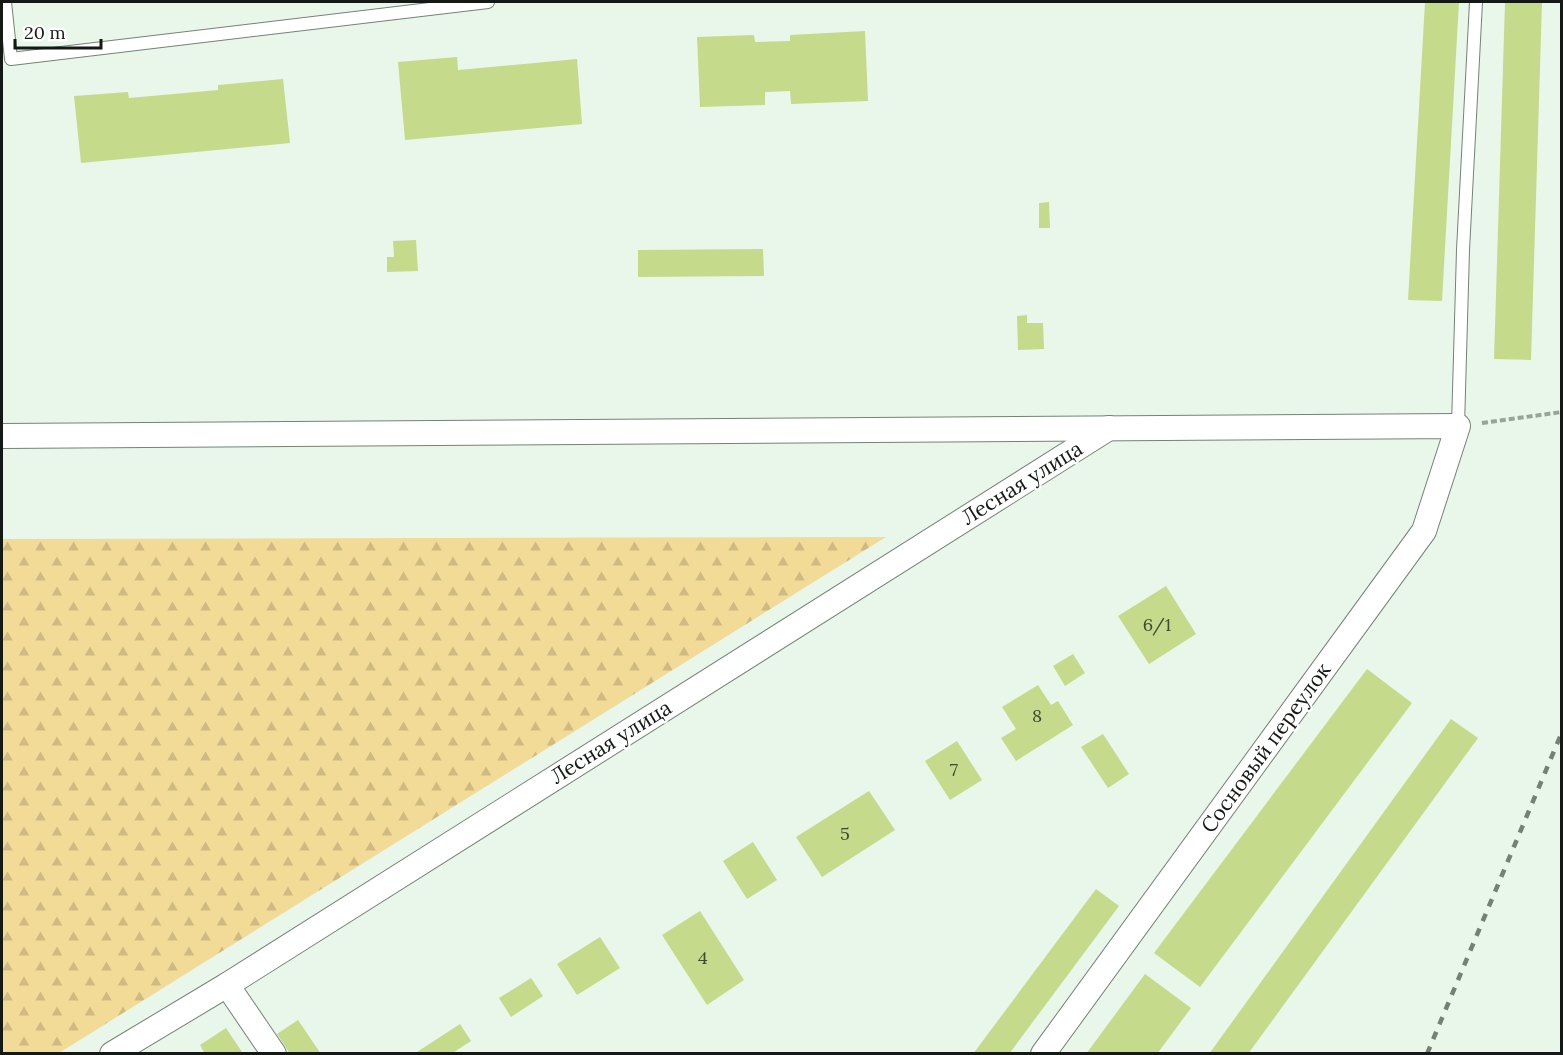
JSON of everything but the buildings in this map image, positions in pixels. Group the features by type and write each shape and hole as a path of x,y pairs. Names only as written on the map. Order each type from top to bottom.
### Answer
{"street":[{"path":"2,436 1458,426"},
{"name":"Сосновый переулок","path":"1043,1053 1424,531 1458,426"},
{"name":"Лесная улица","path":"112,1053 227,985 1109,428"},
{"path":"227,985 274,1053"}],"lane":[{"path":"5,2 10,58 488,2"},
{"path":"1458,426 1463,250 1476,2"}],"path":[{"path":"1458,426 1562,412"}],"green space":[{"path":"886,537 59,1053 2,1053 2,539"}],"railway":[{"path":"1427,1054 1562,732"}]}
